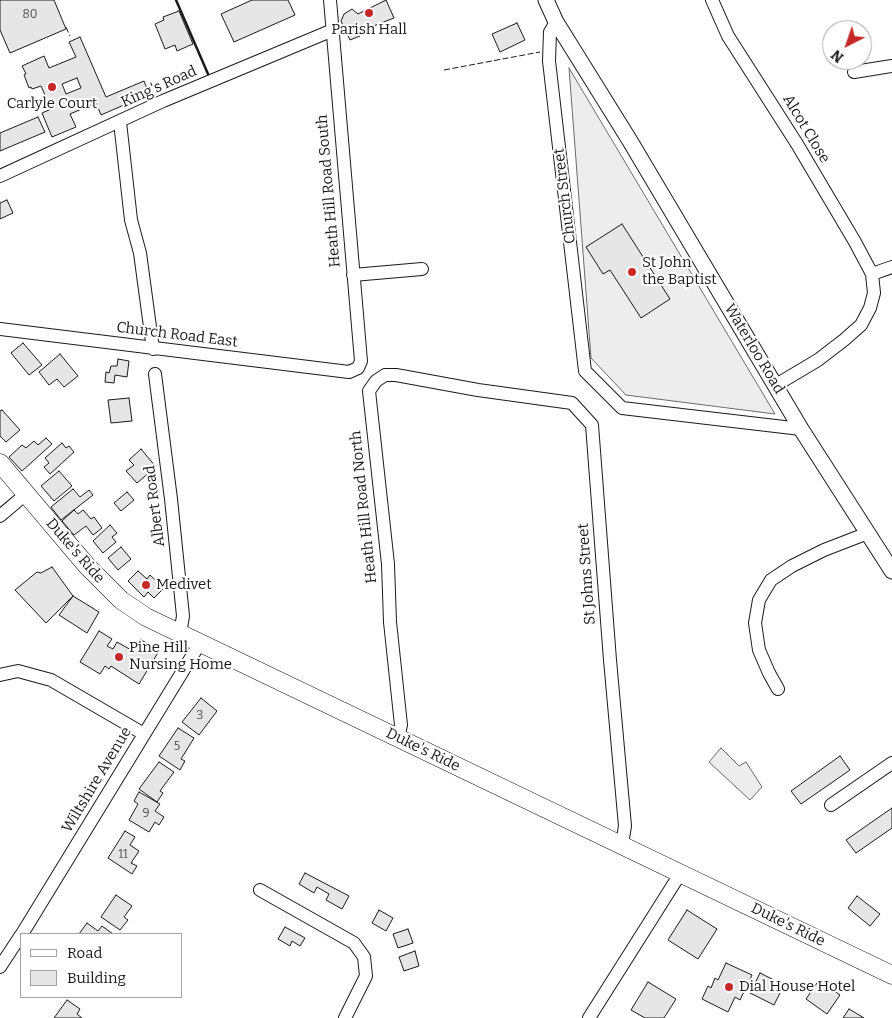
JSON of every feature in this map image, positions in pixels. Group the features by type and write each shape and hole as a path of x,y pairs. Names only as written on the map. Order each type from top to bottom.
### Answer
{"main road":[{"name":"Duke's Ride","path":"0,463 113,594 140,613 180,634 622,844 680,874 892,975"}],"street":[{"name":"Heath Hill Road South","path":"330,0 361,361 358,368 349,372"},
{"path":"546,0 556,22"},
{"name":"Alcot Close","path":"712,0 728,36 806,160 872,274 874,293 870,308 861,325 818,360 776,385"},
{"name":"Waterloo Road","path":"556,22 630,141 801,429 892,571"},
{"name":"Church Street","path":"556,22 550,32 549,61 586,371 622,408 801,429"},
{"name":"King's Road","path":"0,176 163,101 332,30"},
{"path":"854,72 892,66"},
{"path":"120,122 132,220 140,253 153,349"},
{"path":"872,274 892,267"},
{"path":"353,275 422,269"},
{"name":"Church Road East","path":"0,329 349,372"},
{"name":"Albert Road","path":"155,374 171,499 183,616 180,634"},
{"name":"Heath Hill Road North","path":"398,738 401,725 390,622 388,564 368,391 376,381 385,375 478,390"},
{"name":"St Johns Street","path":"478,390 572,403 592,425 625,826 622,844"},
{"path":"0,516 26,494"},
{"path":"778,689 759,650 756,623 759,600 771,580 792,566 824,550 868,533"},
{"name":"Wiltshire Avenue","path":"23,933 200,643"},
{"path":"0,675 18,671 51,680 144,734"},
{"path":"830,805 892,763"},
{"path":"590,1018 680,874"},
{"path":"260,890 354,942 364,957 366,976 345,1018"},
{"name":"Wiltshire Avenue","path":"0,967 20,938"}],"shaded area":[{"path":"569,68 775,414 626,395 591,358"},
{"path":"721,748 739,766 746,762 762,787 750,800 709,762"}],"building":[{"path":"0,0 54,0 66,29 10,53 0,30"},
{"path":"252,0 288,0 295,15 234,42 221,14"},
{"path":"386,0 394,18 358,32 360,36 350,40 341,21 344,14 352,9 358,14"},
{"path":"179,11 193,44 177,51 175,45 165,49 155,24 164,20 163,17"},
{"path":"517,23 525,40 500,52 492,34"},
{"name":"Carlyle Court","path":"80,37 106,97 144,81 149,94 101,115 96,103 70,114 76,127 52,137 42,113 51,109 41,86 29,88 22,66 44,56 49,68 76,57 69,42","holes":["77,78 81,88 66,94 62,84"]},
{"path":"38,117 45,132 0,151 0,133"},
{"path":"7,200 13,213 0,219 0,203"},
{"name":"St John the Baptist","path":"622,224 670,299 641,318 610,270 603,274 586,247"},
{"path":"23,343 42,365 29,375 11,353"},
{"path":"60,354 78,376 64,387 57,379 49,385 39,372"},
{"path":"118,359 129,361 127,377 115,375 114,383 105,382 106,372 109,373 111,366 117,366"},
{"path":"129,398 132,421 111,423 108,400"},
{"path":"2,410 20,430 6,442 0,436 0,411"},
{"path":"46,438 52,444 22,471 9,457 22,445 26,448 34,441 38,445"},
{"path":"62,443 66,448 69,446 74,452 50,474 44,467 49,463 45,458"},
{"path":"141,449 156,467 137,483 126,471 134,465 129,460"},
{"path":"59,471 72,486 54,501 41,486"},
{"path":"73,489 80,497 89,490 93,495 61,520 51,507"},
{"path":"127,492 134,500 121,511 114,503"},
{"path":"74,510 78,514 83,510 91,519 94,517 102,528 93,535 86,526 74,535 62,521"},
{"path":"110,525 117,533 112,537 116,542 103,553 93,541"},
{"path":"121,547 131,559 118,570 108,558"},
{"path":"52,567 73,596 46,623 15,590 37,572 41,573"},
{"name":"Medivet","path":"138,571 147,579 150,575 164,588 154,598 148,592 144,597 128,581"},
{"name":"Pine Hill Nursing Home","path":"73,596 99,612 87,633 59,615"},
{"name":"Pine Hill Nursing Home","path":"99,631 112,639 107,646 113,649 117,642 133,651 140,639 159,651 139,684 111,666 109,669 105,666 100,674 80,662"},
{"path":"201,698 217,711 199,735 182,722"},
{"path":"178,728 194,738 181,759 185,761 180,770 159,756"},
{"path":"840,756 850,770 801,804 791,791"},
{"path":"159,762 174,772 160,791 163,793 157,802 139,789"},
{"path":"139,792 160,804 155,811 164,817 159,825 155,822 149,832 129,820 138,804 134,801"},
{"path":"892,808 892,828 856,853 846,840"},
{"path":"125,831 135,837 130,845 139,851 131,863 137,866 132,874 108,858"},
{"path":"305,873 349,896 342,909 326,900 329,894 317,887 314,893 299,884"},
{"path":"116,895 132,906 124,917 128,920 120,930 101,917"},
{"path":"857,896 880,914 870,926 848,908"},
{"path":"379,910 393,918 386,931 372,923"},
{"path":"687,910 717,929 698,959 668,940"},
{"path":"87,923 98,931 102,926 112,933 80,933"},
{"path":"285,927 305,938 300,946 292,941 290,946 278,939"},
{"path":"408,929 413,943 398,948 393,934"},
{"path":"415,951 419,966 404,971 399,957"},
{"name":"Dial House Hotel","path":"726,963 752,975 740,1000 735,997 728,1012 702,999 708,986 711,988 715,978 718,980"},
{"path":"760,973 784,985 774,1005 750,993"},
{"path":"819,980 840,995 827,1014 806,999"},
{"path":"648,982 676,999 664,1018 645,1018 631,1010"},
{"path":"67,1000 80,1009 77,1014 82,1018 54,1018"},
{"path":"849,1009 864,1018 843,1018"}],"fence":[{"path":"66,27 70,36"},
{"path":"444,70 540,52"}],"wall":[{"path":"176,0 208,74"}],"place":[{"name":"Parish Hall","path":"369,13"},
{"name":"Carlyle Court","path":"52,87"},
{"name":"St John the Baptist","path":"632,272"},
{"name":"Medivet","path":"146,585"},
{"name":"Pine Hill Nursing Home","path":"119,657"},
{"name":"Dial House Hotel","path":"729,987"}]}
